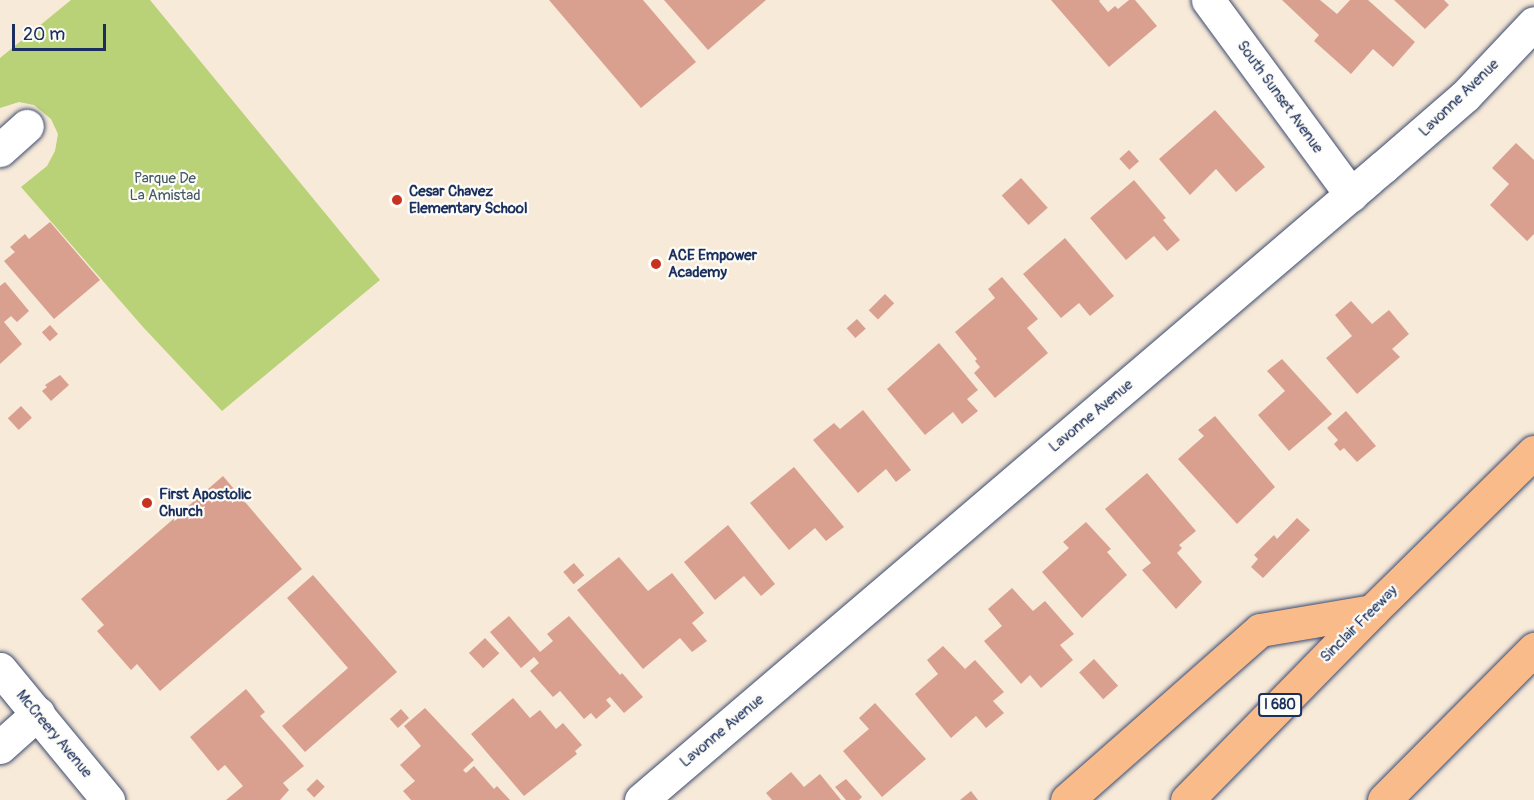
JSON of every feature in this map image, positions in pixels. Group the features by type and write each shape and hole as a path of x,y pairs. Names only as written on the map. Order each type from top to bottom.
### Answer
{"highway":[{"name":"Sinclair Freeway","path":"1187,800 1372,610 1534,452"},
{"path":"1067,800 1260,630 1372,610"},
{"path":"1384,800 1534,649"}],"street":[{"name":"South Sunset Avenue","path":"1208,0 1351,195"},
{"name":"Lavonne Avenue","path":"641,800 1351,195 1464,96 1534,23"},
{"path":"0,150 27,126"},
{"name":"McCreery Avenue","path":"0,669 108,800"},
{"path":"0,747 38,713"}],"green space":[{"name":"Parque De La Amistad","path":"71,0 150,0 380,280 222,411 143,327 21,187 47,166 55,151 58,134 51,119 34,105 19,102 0,108 0,58"}],"building":[{"path":"549,0 643,0 696,62 641,108"},
{"path":"664,0 766,0 708,50"},
{"path":"1051,0 1100,0 1108,12 1115,6 1118,9 1129,0 1135,0 1157,26 1109,67"},
{"path":"1282,0 1320,0 1337,14 1350,0 1368,0 1415,42 1393,67 1373,49 1351,74 1314,41 1319,35"},
{"path":"1394,0 1444,0 1449,5 1425,29"},
{"path":"1215,110 1265,167 1236,192 1216,169 1190,195 1159,159"},
{"path":"1516,143 1534,160 1534,234 1527,241 1490,205 1509,184 1492,168"},
{"path":"1129,150 1139,161 1129,170 1119,159"},
{"path":"1021,178 1048,208 1028,225 1002,195"},
{"path":"1134,180 1166,218 1163,220 1180,240 1167,251 1154,236 1126,260 1090,218"},
{"path":"50,222 100,280 54,319 4,261 15,252 10,247 25,234 29,239"},
{"path":"1065,238 1114,296 1090,316 1079,303 1061,318 1023,274"},
{"path":"1002,277 1038,319 1027,328 1048,353 995,398 974,373 980,367 975,361 977,359 955,332 995,298 988,289"},
{"path":"5,282 29,311 17,322 11,316 4,322 22,344 0,364 0,286"},
{"path":"885,294 894,303 878,319 869,310"},
{"path":"1351,301 1372,324 1389,310 1409,334 1392,349 1400,357 1357,394 1326,358 1352,336 1335,315"},
{"path":"857,319 866,329 855,338 847,328"},
{"path":"50,325 58,334 50,341 42,332"},
{"path":"939,343 978,390 967,399 978,411 962,424 953,412 925,435 887,389"},
{"path":"1282,359 1332,414 1289,451 1258,415 1285,391 1267,371"},
{"path":"60,375 69,385 51,401 42,391 47,387 45,385"},
{"path":"21,406 32,418 19,430 8,418"},
{"path":"863,410 911,470 896,482 886,469 858,493 813,440 834,423 840,429"},
{"path":"1346,411 1376,446 1357,462 1344,448 1340,451 1334,444 1338,440 1327,428"},
{"path":"1215,416 1275,487 1237,524 1178,459 1204,436 1198,430"},
{"path":"794,467 844,527 826,541 815,528 789,550 750,503"},
{"path":"1147,473 1196,531 1179,545 1182,548 1177,553 1202,582 1176,609 1142,570 1151,563 1105,509"},
{"path":"223,476 302,569 160,691 137,664 131,670 97,631 104,625 81,599"},
{"path":"1297,518 1310,530 1263,578 1251,567 1258,559 1254,555 1274,535 1277,539"},
{"path":"1086,522 1111,549 1107,552 1127,575 1082,618 1042,572 1069,548 1063,542"},
{"path":"728,525 775,584 761,596 744,576 715,600 684,562"},
{"path":"619,557 648,591 672,573 704,613 692,623 707,641 692,652 680,638 643,669 577,590"},
{"path":"574,563 584,575 574,584 563,572"},
{"path":"313,575 397,672 305,752 282,726 348,668 287,598"},
{"path":"1012,588 1033,611 1045,601 1074,634 1060,645 1073,660 1041,688 1030,675 1021,684 984,641 1002,626 988,609"},
{"path":"509,616 540,652 553,641 547,634 569,616 620,675 622,673 643,697 624,713 610,697 606,700 611,706 596,719 591,713 584,719 560,691 553,697 530,671 539,663 534,657 521,668 490,632"},
{"path":"485,638 499,653 483,668 469,653"},
{"path":"943,646 965,669 975,660 1004,692 993,701 1004,713 986,728 976,716 951,738 915,694 938,674 927,660"},
{"path":"1094,659 1118,686 1103,699 1079,672"},
{"path":"246,689 265,712 260,716 304,766 283,783 289,790 280,800 226,800 243,786 225,765 218,771 190,737"},
{"path":"513,698 530,718 540,710 556,729 563,723 582,745 575,751 577,754 524,796 471,734"},
{"path":"875,703 926,759 882,797 843,751 869,729 859,718"},
{"path":"425,708 474,760 463,770 466,773 474,766 494,789 497,786 510,800 411,800 403,791 415,781 400,765 421,746 404,726"},
{"path":"401,709 409,718 398,728 390,719"},
{"path":"791,772 804,787 820,774 841,800 772,800 766,793"},
{"path":"317,779 325,787 314,797 306,790"},
{"path":"846,779 862,797 859,800 846,800 835,787"},
{"path":"971,791 978,800 960,800"}],"place":[{"name":"Cesar Chavez Elementary School","path":"397,200"},
{"name":"ACE Empower Academy","path":"656,264"},
{"name":"First Apostolic Church","path":"147,503"}]}
